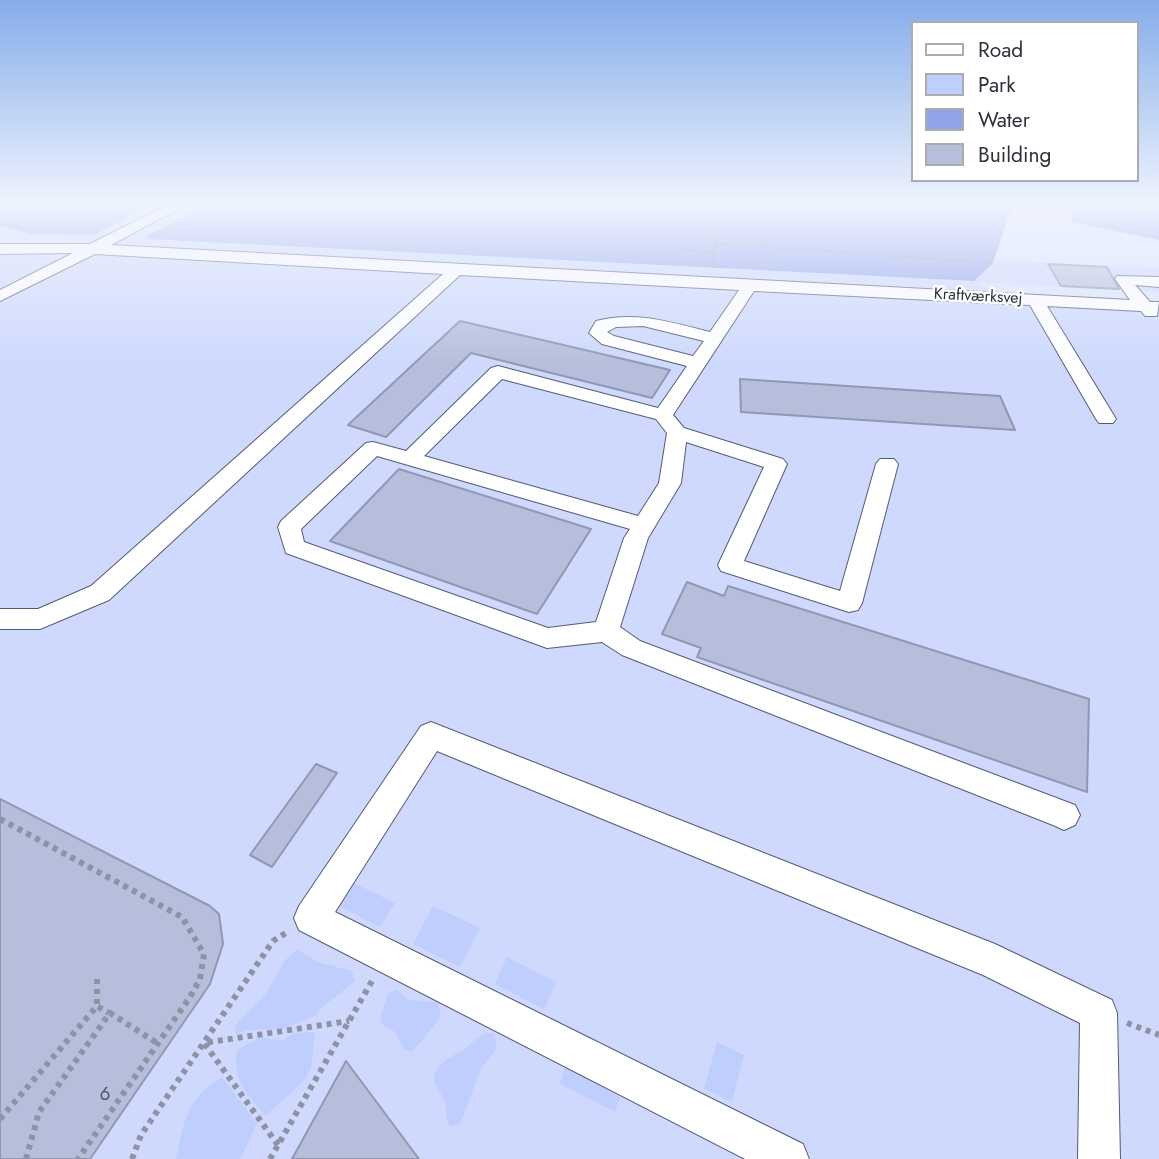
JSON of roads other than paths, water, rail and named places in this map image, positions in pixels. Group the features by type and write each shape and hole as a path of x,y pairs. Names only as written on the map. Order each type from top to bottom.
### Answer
{"street":[{"path":"0,296 74,257"},
{"name":"Kraftværksvej","path":"262,257 1152,307"},
{"path":"0,619 40,619 100,593 456,270"},
{"path":"1159,282 1123,279 1152,307 1159,320"},
{"path":"606,631 636,538 670,483 670,424 697,363 750,285"},
{"path":"1035,300 1106,419"},
{"path":"697,363 608,340 598,333 601,325 614,320 637,320 714,338"},
{"path":"410,458 498,372 670,424 776,464 730,565 849,603 887,464"},
{"path":"644,525 373,448 289,527 294,547 547,638 606,631 631,648 1064,815"},
{"path":"788,1159 311,918 430,736 995,962 1099,1013 1099,1159"}],"water":[{"path":"503,257 995,257 993,263 974,281"}]}
